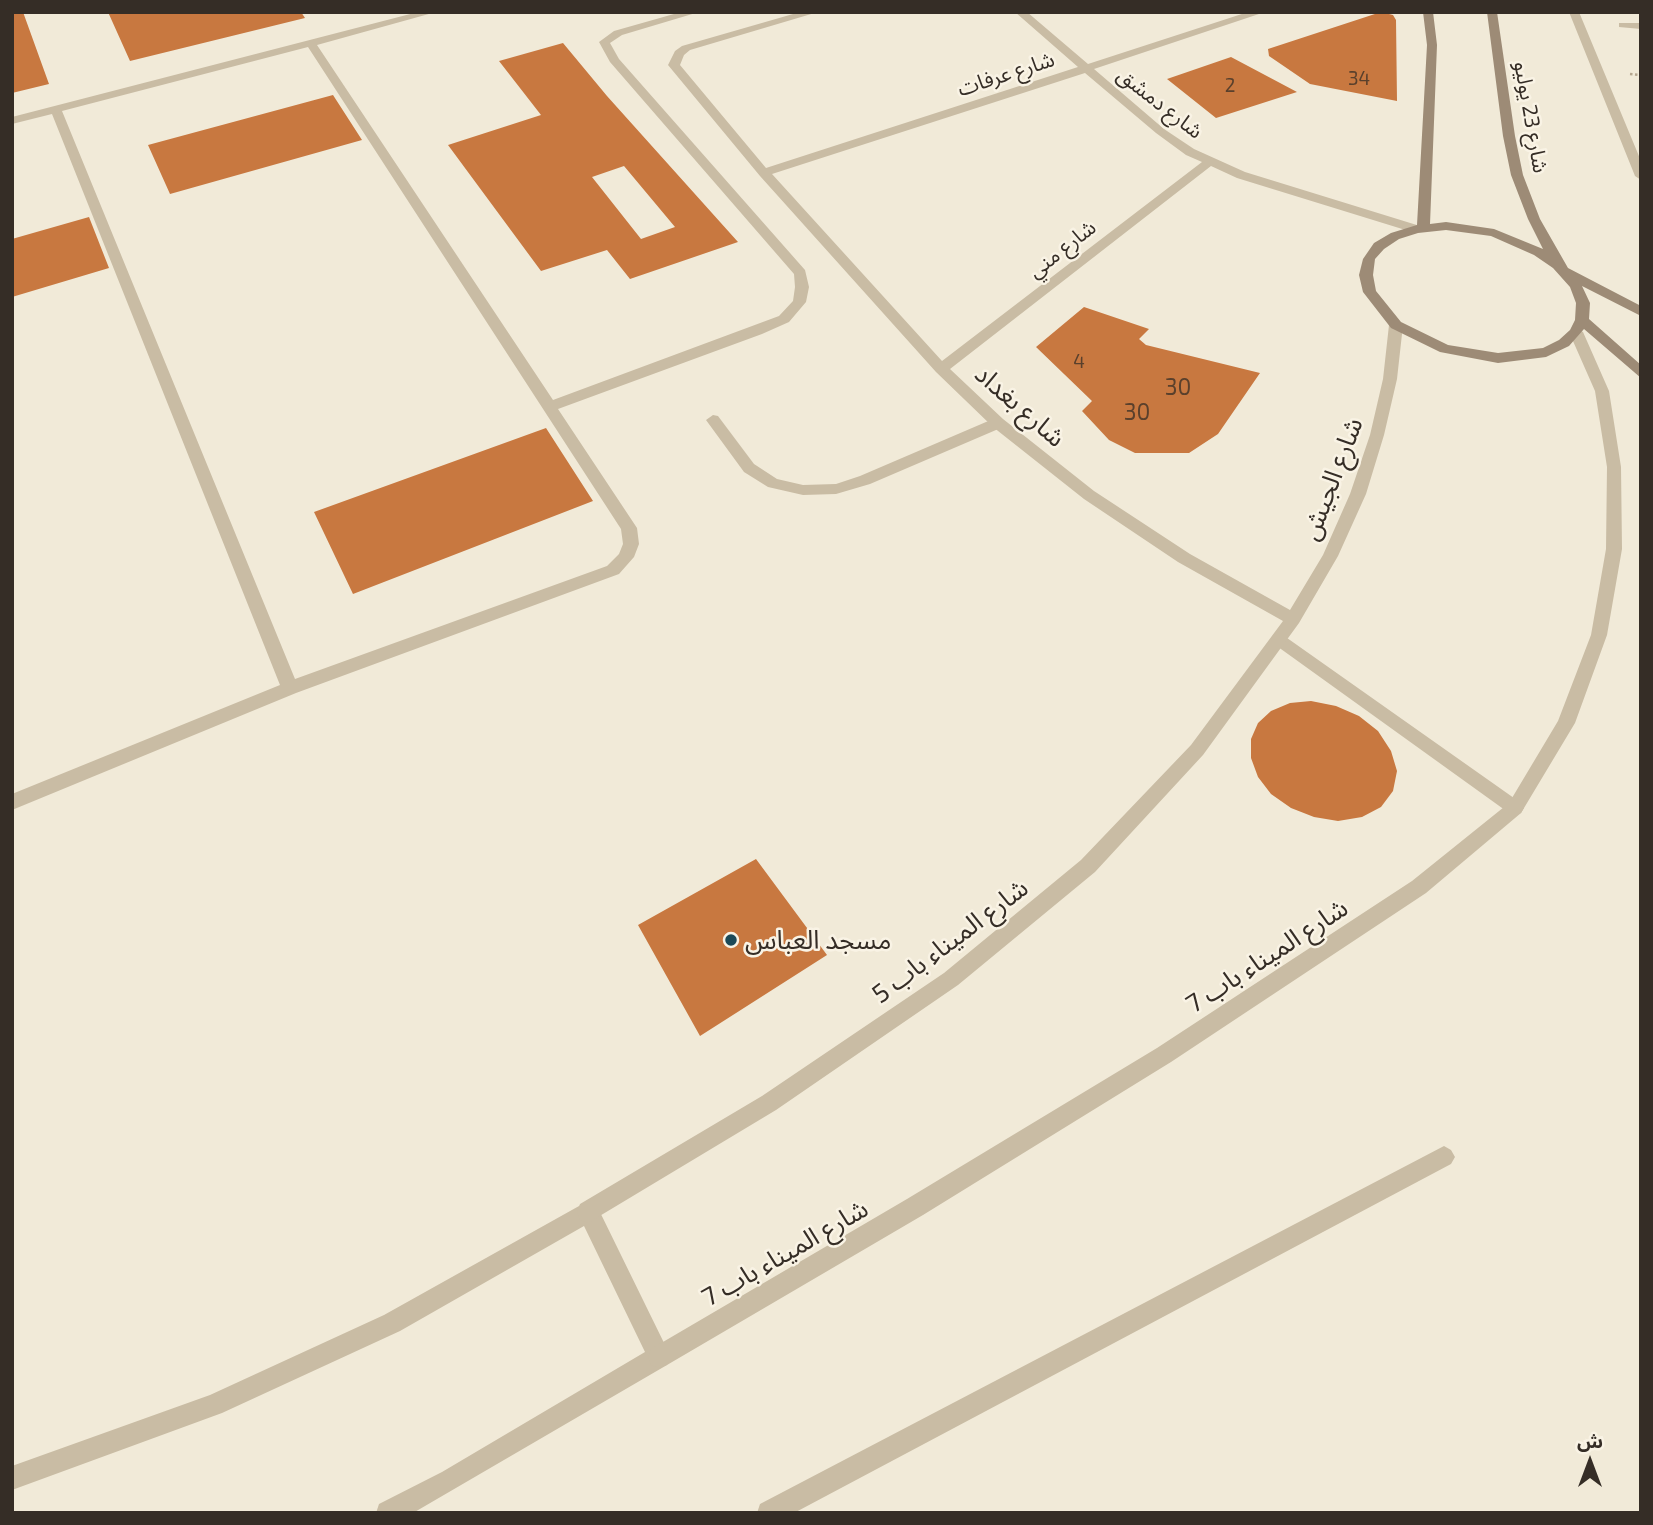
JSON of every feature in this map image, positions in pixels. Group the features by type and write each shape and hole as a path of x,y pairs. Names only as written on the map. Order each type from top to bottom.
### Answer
{"main road":[{"path":"1420,228 1432,45 1428,12"},
{"name":"شارع 23 يوليو","path":"1492,12 1517,176 1534,219 1560,267"},
{"path":"1560,267 1583,303 1579,326 1564,343 1546,352 1498,358 1445,349 1396,325 1370,292 1366,275 1369,260 1379,246 1395,236 1420,228 1446,226 1494,233 1528,246 1641,312"},
{"path":"1579,326 1641,373"}],"street":[{"path":"12,121 431,12"},
{"path":"632,12 645,26"},
{"path":"549,407 757,331 784,319 799,302 802,287 800,272 604,43 618,33 694,12"},
{"name":"شارع بغداد","path":"813,12 686,48 674,58 674,65 764,173 941,369 998,423 1100,502 1184,558 1293,619"},
{"name":"شارع دمشق","path":"1020,12 1174,142 1209,162 1241,175 1420,228"},
{"name":"شارع عرفات","path":"764,173 1261,12"},
{"path":"1574,12 1641,176"},
{"path":"1623,25 1641,26"},
{"path":"12,802 290,688 613,570 626,557 631,544 629,528 311,44"},
{"path":"56,110 290,688"},
{"path":"1622,135 1641,136"},
{"name":"شارع مني","path":"941,369 1209,162"},
{"name":"شارع الجيش","path":"1280,639 1330,556 1358,494 1377,435 1390,379 1396,325"},
{"name":"شارع الميناء باب 7","path":"388,1513 450,1480 915,1207 1164,1055 1419,887 1515,808 1566,723 1599,635 1614,549 1614,467 1602,391 1579,326"},
{"path":"713,420 749,468 773,483 803,490 836,489 865,480 998,423"},
{"path":"1280,639 1515,808"},
{"name":"شارع الميناء باب 5","path":"12,1478 214,1405 392,1323 588,1212 769,1103 951,979 1088,866 1198,750 1280,639"},
{"path":"769,1513 1444,1157"},
{"path":"588,1212 659,1357"}],"building":[{"path":"12,12 23,12 49,84 12,93"},
{"path":"108,12 301,12 305,18 130,61"},
{"path":"1381,12 1393,15 1396,20 1397,101 1310,84 1269,56 1268,49"},
{"path":"563,43 738,242 630,279 607,250 541,271 448,145 541,115 499,61","holes":["624,166 675,227 641,239 592,177"]},
{"path":"1231,57 1297,92 1216,118 1167,79"},
{"path":"333,95 362,140 170,194 148,145"},
{"path":"89,217 109,268 12,297 12,239"},
{"path":"1084,307 1149,329 1139,339 1146,345 1260,373 1218,434 1189,453 1135,453 1109,440 1082,411 1092,401 1036,347"},
{"path":"546,428 593,501 353,594 314,512"},
{"path":"1311,701 1336,706 1359,716 1378,731 1391,751 1397,771 1393,791 1381,807 1362,817 1338,821 1314,817 1291,808 1271,794 1258,777 1251,758 1251,739 1258,723 1271,711 1290,703"},
{"name":"مسجد العباس","path":"756,859 827,955 700,1036 638,925"}],"place":[{"name":"مسجد العباس","path":"731,940"}]}
